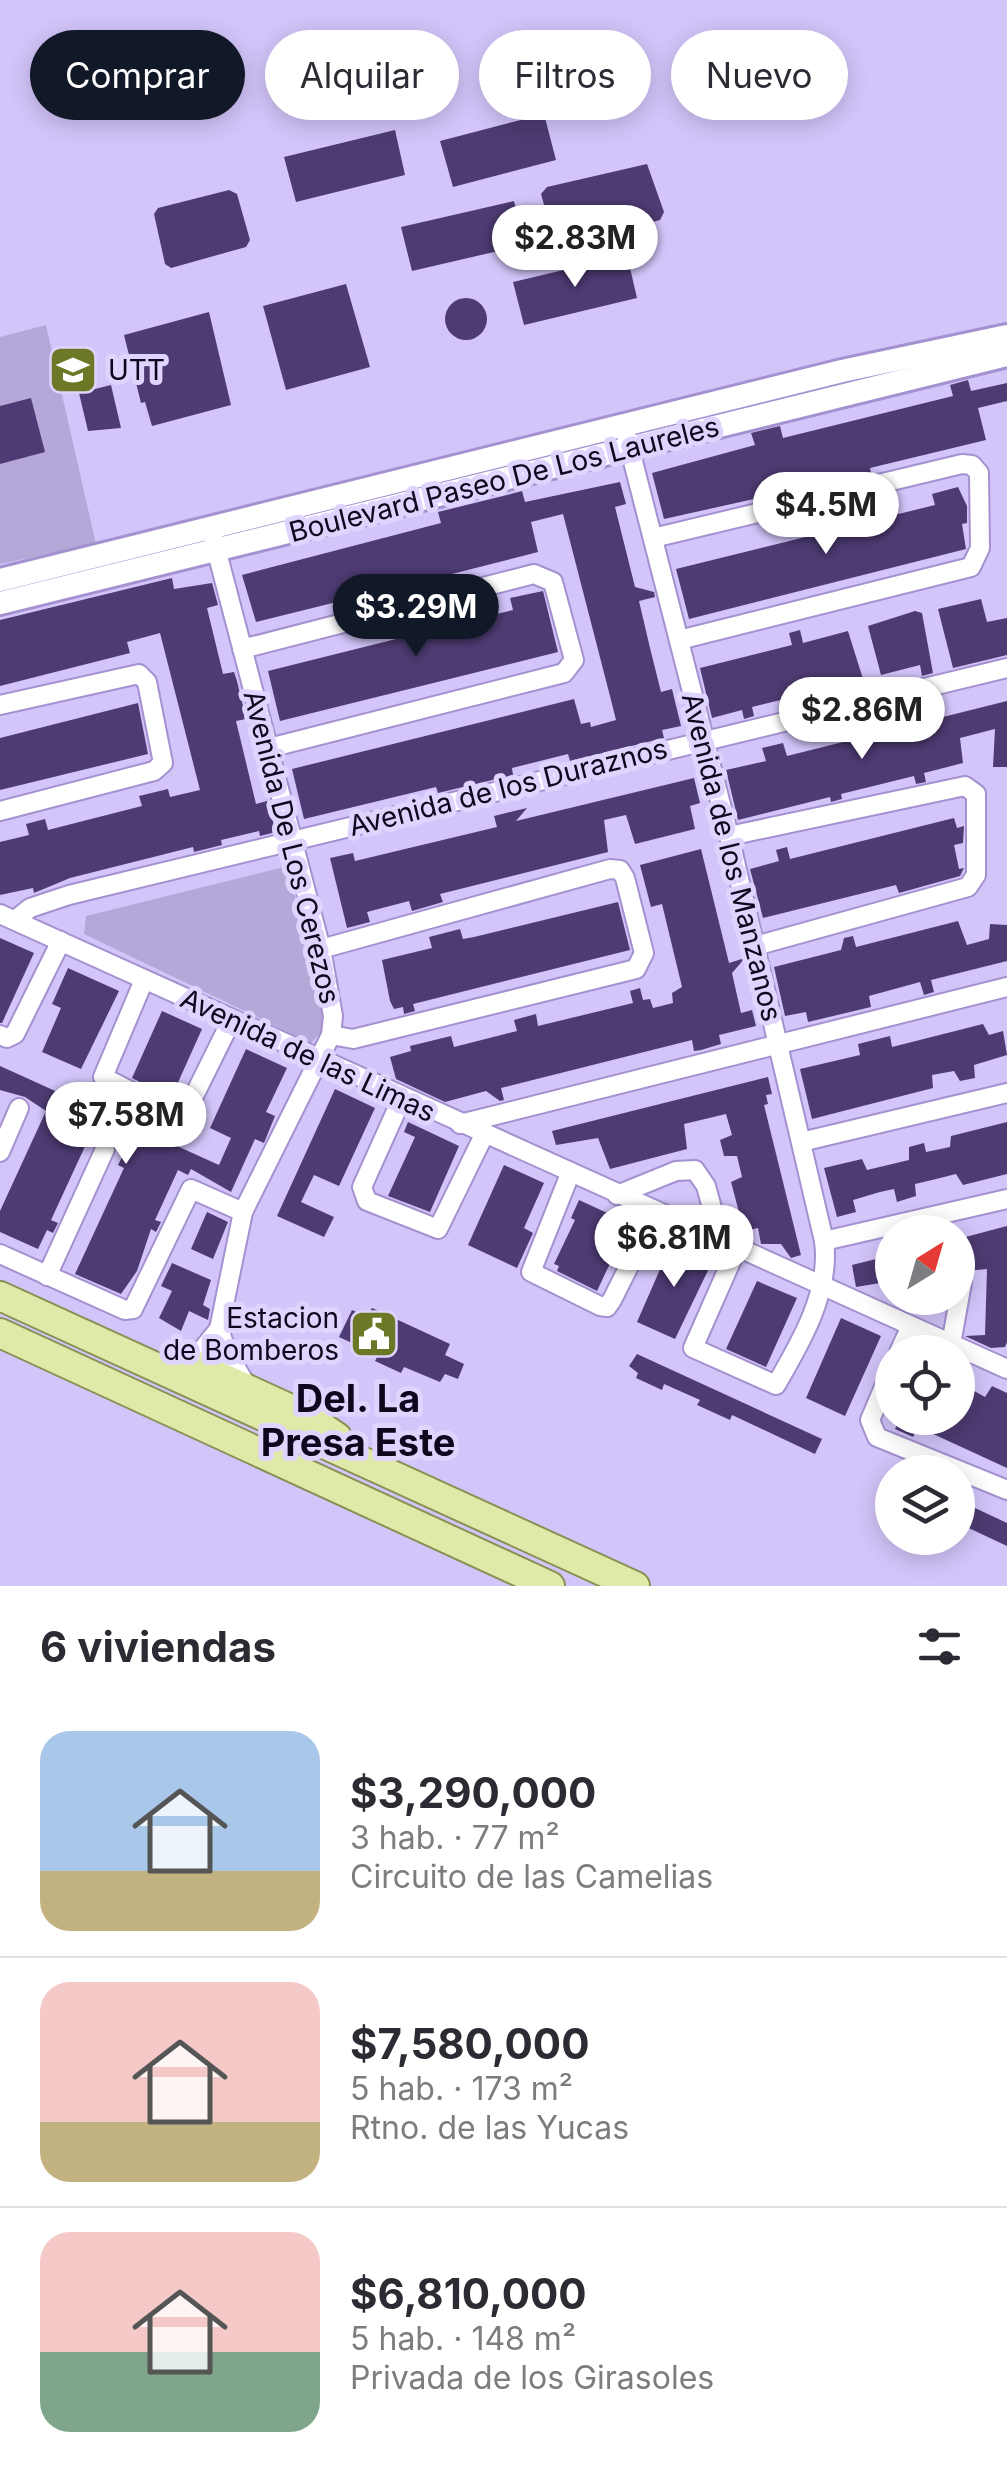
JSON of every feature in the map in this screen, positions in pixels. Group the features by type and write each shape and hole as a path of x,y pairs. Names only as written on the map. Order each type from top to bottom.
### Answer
{"main road":[{"path":"0,1277 323,1425 363,1463"},
{"path":"0,1296 635,1586"},
{"path":"0,1334 550,1586"}],"street":[{"name":"Boulevard Paseo De Los Laureles","path":"0,602 216,551 627,438 842,371 1007,336"},
{"name":"Boulevard Paseo De Los Laureles","path":"0,580 210,527 1007,355"},
{"name":"Avenida de los Manzanos","path":"627,438 802,1142 824,1241 827,1265 823,1287"},
{"path":"653,538 962,464 972,465 979,474 980,548 971,566 679,640"},
{"name":"Avenida De Los Cerezos","path":"210,527 321,949 334,1016 332,1035 243,1212 219,1328"},
{"path":"242,649 534,574 552,582 574,660 570,668 269,748"},
{"name":"Avenida de los Duraznos","path":"7,917 70,895 704,738 1007,668"},
{"path":"0,705 138,674 147,682 163,763 154,771 0,811"},
{"path":"729,836 964,786 976,794 976,875 968,887 755,946"},
{"path":"321,949 610,869 620,870 626,878 644,953 636,969 353,1040 332,1035"},
{"name":"Avenida de las Limas","path":"7,917 931,1335"},
{"path":"0,1035 7,1038 15,1034 61,941"},
{"path":"144,980 103,1077 175,1114 187,1110 231,1021"},
{"path":"460,1124 1007,987"},
{"path":"802,1142 1007,1093"},
{"path":"402,1098 362,1187 367,1201 438,1230 484,1136"},
{"path":"0,1152 19,1108"},
{"path":"48,1276 106,1149"},
{"path":"617,1195 676,1172 694,1170 706,1186 729,1245 696,1341 698,1354 776,1385 823,1287"},
{"path":"570,1174 531,1272 600,1306 607,1307 612,1300 656,1212"},
{"path":"0,1254 125,1310 133,1310 191,1188 243,1212"},
{"path":"824,1241 1007,1199"},
{"path":"907,1335 911,1326"},
{"path":"178,1358 202,1350 219,1328"},
{"path":"219,1328 235,1370 249,1389"},
{"name":"Avenida de las Limas","path":"975,1355 1007,1369"},
{"path":"875,1408 870,1420 875,1434"},
{"path":"875,1435 1007,1490"}],"shaded area":[{"path":"46,325 96,544 0,564 0,337"},
{"path":"288,866 323,1018 321,1032 311,1043 84,934 86,916"}],"building":[{"path":"521,120 546,120 556,160 453,187 440,141"},
{"path":"395,130 405,175 296,202 284,157"},
{"path":"647,164 664,212 660,220 556,247 541,194 547,187"},
{"path":"229,190 237,194 250,240 246,247 171,268 165,264 154,214 158,208"},
{"path":"514,201 524,245 412,271 401,227"},
{"path":"627,255 637,298 524,325 513,282"},
{"path":"346,284 370,367 286,390 263,306"},
{"path":"466,298 481,304 487,319 481,334 466,340 451,334 445,319 451,304"},
{"path":"209,312 231,405 152,426 145,402 141,403 124,335"},
{"path":"968,380 971,391 1007,383 1007,401 978,408 986,440 870,468 871,473 664,519 652,473 755,445 751,433 780,426 783,438 953,396 950,385"},
{"path":"111,385 121,428 88,431 79,393"},
{"path":"31,398 45,452 0,464 0,406"},
{"path":"620,482 626,504 615,507 635,587 654,592 655,597 639,601 661,692 672,689 681,726 662,730 664,738 570,761 568,754 512,768 513,775 438,793 436,787 304,819 292,769 574,699 581,724 590,722 591,727 616,720 611,700 563,514 531,522 538,552 452,574 455,581 380,601 377,592 256,622 242,575 441,523 438,512 522,491 525,502"},
{"path":"958,487 967,506 967,523 962,524 966,549 689,619 676,569 935,505 932,494"},
{"path":"172,578 174,589 212,583 218,605 207,608 223,674 234,672 237,681 246,719 236,721 256,804 267,801 276,832 260,836 259,831 221,840 222,845 194,852 193,847 70,878 34,893 33,888 0,895 0,842 29,835 26,824 45,819 48,830 142,806 139,796 168,789 170,797 200,790 160,633 127,642 130,653 0,686 0,620"},
{"path":"543,591 558,652 280,721 268,671 428,631 436,627 434,618 443,615 453,613 456,624 513,610 510,598"},
{"path":"981,599 987,622 1007,618 1007,655 953,668 938,609"},
{"path":"915,611 922,613 933,673 922,676 920,665 881,675 868,626"},
{"path":"800,630 803,643 848,631 863,679 837,689 838,696 828,698 826,689 752,707 754,716 744,719 742,710 712,718 700,668 792,645 789,633"},
{"path":"1007,701 1007,767 993,767 995,729 960,738 963,763 924,773 926,782 916,784 914,776 841,794 842,799 831,802 830,797 738,820 726,770 766,761 762,748 783,743 787,756"},
{"path":"138,703 148,754 0,790 0,738"},
{"path":"694,778 700,803 690,806 695,829 635,844 626,815 604,820 608,852 440,894 443,902 412,911 409,901 367,912 370,922 347,928 330,858 353,853 355,861 497,827 494,816 527,808 516,821"},
{"path":"954,818 957,828 964,826 963,843 954,845 959,869 964,868 960,876 899,893 896,885 763,918 750,869 779,861 776,850 787,847 790,859"},
{"path":"701,849 729,963 745,958 732,973 741,1013 752,1010 756,1026 719,1035 721,1044 701,1050 694,1051 692,1040 501,1088 504,1100 500,1101 486,1091 445,1102 396,1079 390,1057 411,1051 410,1046 451,1036 454,1047 517,1031 514,1020 536,1014 538,1026 633,1003 630,991 640,988 643,1000 650,999 653,1008 673,1003 672,993 682,987 662,904 651,907 640,865"},
{"path":"618,902 630,950 413,1004 415,1011 404,1014 403,1007 394,1009 390,1001 382,960 432,948 429,937 460,929 463,939 474,937"},
{"path":"958,921 967,945 989,939 990,924 1007,925 1007,961 931,980 934,992 924,995 920,982 869,996 871,1007 808,1022 806,1012 785,1016 774,967 841,950 844,938 853,936 856,947"},
{"path":"0,938 34,953 2,1023 0,1023"},
{"path":"68,968 119,991 81,1069 42,1052 61,1008 52,1004"},
{"path":"162,1011 202,1029 171,1098 132,1078"},
{"path":"983,1024 989,1035 1003,1031 1007,1055 974,1065 975,1078 960,1081 954,1071 932,1075 933,1088 812,1119 800,1069 860,1055 858,1044 890,1036 892,1047"},
{"path":"246,1049 287,1068 266,1112 275,1116 264,1143 255,1139 231,1192 191,1169 188,1175 178,1170 155,1220 161,1222 156,1232 151,1229 137,1271 121,1294 75,1274 124,1168 118,1165 127,1148 111,1138 93,1129 51,1220 58,1223 53,1233 47,1230 38,1249 0,1232 0,1211 46,1111 25,1097 0,1090 0,1066 219,1165 231,1138 210,1128"},
{"path":"768,1077 772,1094 766,1095 768,1104 764,1105 801,1255 791,1258 781,1244 761,1244 758,1228 744,1231 731,1182 742,1177 737,1156 724,1156 720,1140 732,1135 726,1114 684,1124 687,1149 610,1169 598,1138 556,1145 552,1131"},
{"path":"335,1089 375,1108 339,1186 314,1175 301,1202 334,1217 324,1237 277,1216"},
{"path":"408,1122 459,1146 430,1212 388,1196 415,1137 404,1132"},
{"path":"1007,1122 1007,1174 963,1185 956,1174 915,1184 916,1196 897,1202 894,1189 880,1192 853,1200 856,1212 837,1217 824,1168 862,1159 867,1170 909,1160 909,1147 924,1143 926,1152 950,1147 951,1136"},
{"path":"504,1165 544,1183 524,1228 533,1233 517,1268 468,1245"},
{"path":"579,1200 629,1223 597,1291 557,1271 559,1266 554,1264 575,1220 571,1218"},
{"path":"207,1212 228,1222 213,1259 191,1249"},
{"path":"1007,1226 1005,1347 991,1348 975,1341 975,1336 985,1335 987,1269 975,1270 975,1234"},
{"path":"672,1242 713,1260 675,1339 637,1322"},
{"path":"875,1259 875,1284 856,1287 852,1265"},
{"path":"172,1263 211,1280 203,1305 210,1309 208,1320 189,1311 181,1331 159,1318 172,1291 161,1286"},
{"path":"757,1281 797,1298 766,1367 726,1349"},
{"path":"372,1308 450,1344 445,1355 464,1364 458,1379 445,1374 440,1382 404,1367 401,1373 375,1361 378,1355 339,1337 352,1310 367,1317"},
{"path":"841,1318 879,1335 875,1335 875,1349 845,1416 806,1398"},
{"path":"637,1354 822,1439 815,1454 732,1415 730,1420 697,1405 700,1400 664,1384 662,1390 636,1378 638,1373 629,1366"},
{"path":"992,1386 1007,1393 1007,1468 935,1435 975,1435 975,1391 985,1397"},
{"path":"975,1508 1007,1523 1007,1546 975,1531"}],"place":[{"name":"UTT","path":"73,370"},
{"name":"Estacion de Bomberos","path":"374,1334"}],"district":[{"name":"Del. La Presa Este","path":"358,1420"}]}
